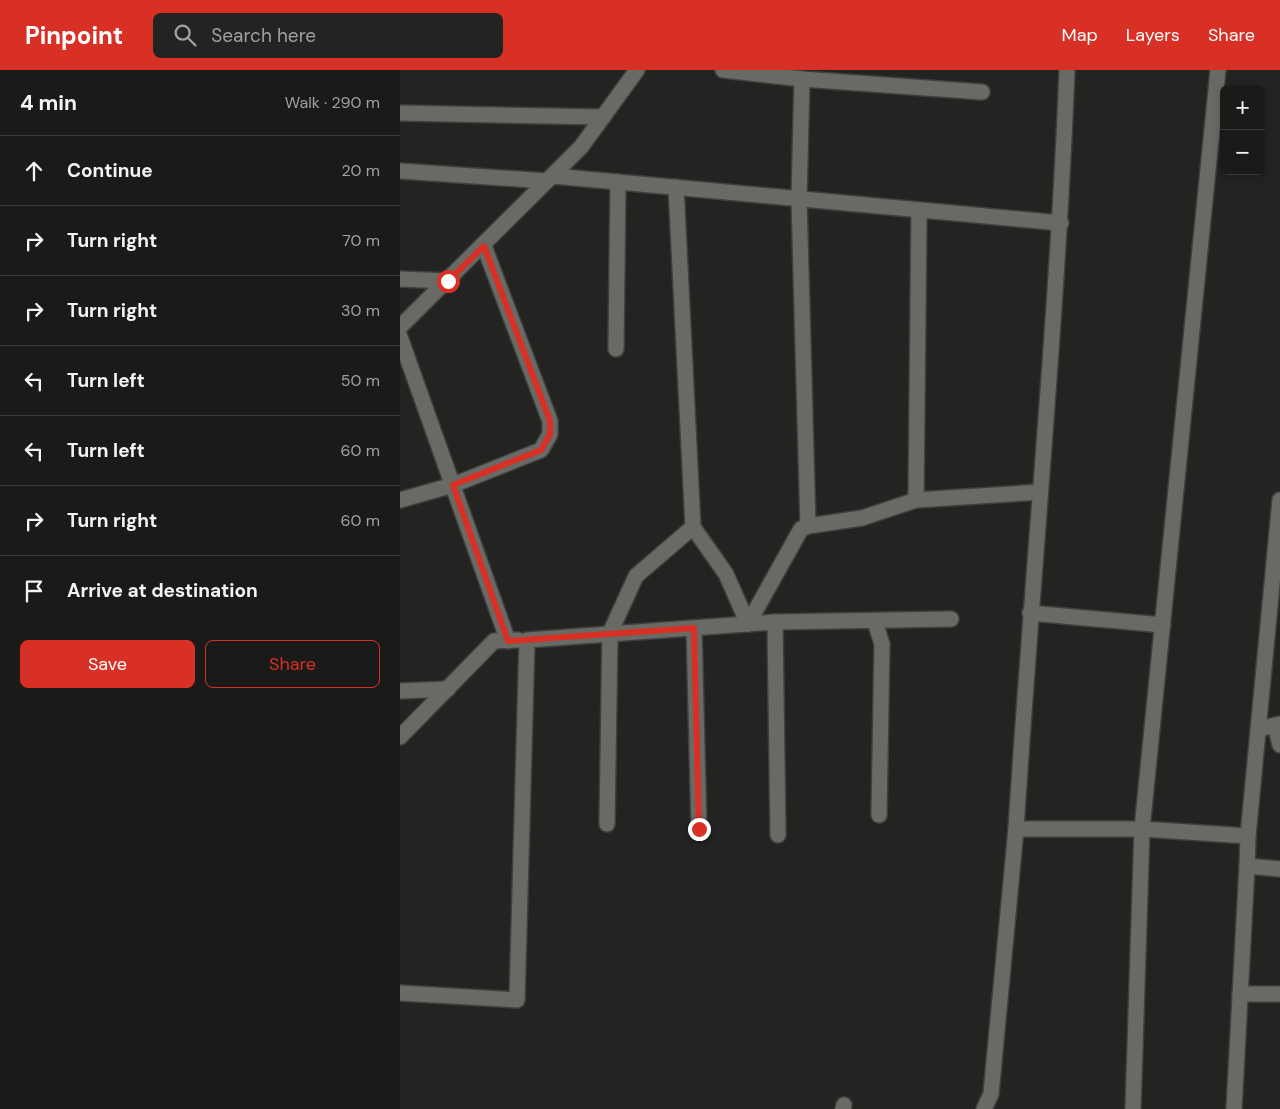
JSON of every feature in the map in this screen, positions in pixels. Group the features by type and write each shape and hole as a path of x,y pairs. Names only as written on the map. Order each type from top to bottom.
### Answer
{"street":[{"path":"400,327 484,246 581,147 638,70"},
{"path":"723,70 802,79 982,92"},
{"path":"984,1109 991,1094 1016,829 1030,614 1061,223 1067,70"},
{"path":"1133,1109 1142,829 1218,70"},
{"path":"802,79 799,199 808,526"},
{"path":"400,112 603,117"},
{"path":"400,171 618,182 1061,223"},
{"path":"616,349 618,182"},
{"path":"676,187 693,527 726,574 748,624"},
{"path":"916,500 919,210"},
{"path":"400,500 453,485 541,450 550,434 550,421 484,246"},
{"path":"400,279 448,281"},
{"path":"400,337 508,641"},
{"path":"748,624 797,533 808,526 862,518 916,500 1040,492"},
{"path":"1234,1109 1248,836 1280,500"},
{"path":"607,824 610,633 636,576 693,527"},
{"path":"1030,614 1163,625"},
{"path":"400,737 494,641 775,622 875,622 951,619"},
{"path":"775,622 778,835"},
{"path":"875,622 882,644 879,815"},
{"path":"694,628 699,829"},
{"path":"400,993 517,1000 527,640"},
{"path":"400,691 448,689"},
{"path":"1259,729 1277,725 1280,745"},
{"path":"1016,829 1142,829 1248,836"},
{"path":"1247,866 1280,868"},
{"path":"1240,994 1280,994"}],"route":[{"path":"448,281 484,246 550,421 550,434 541,450 453,485 508,641 694,628 699,829"}]}
